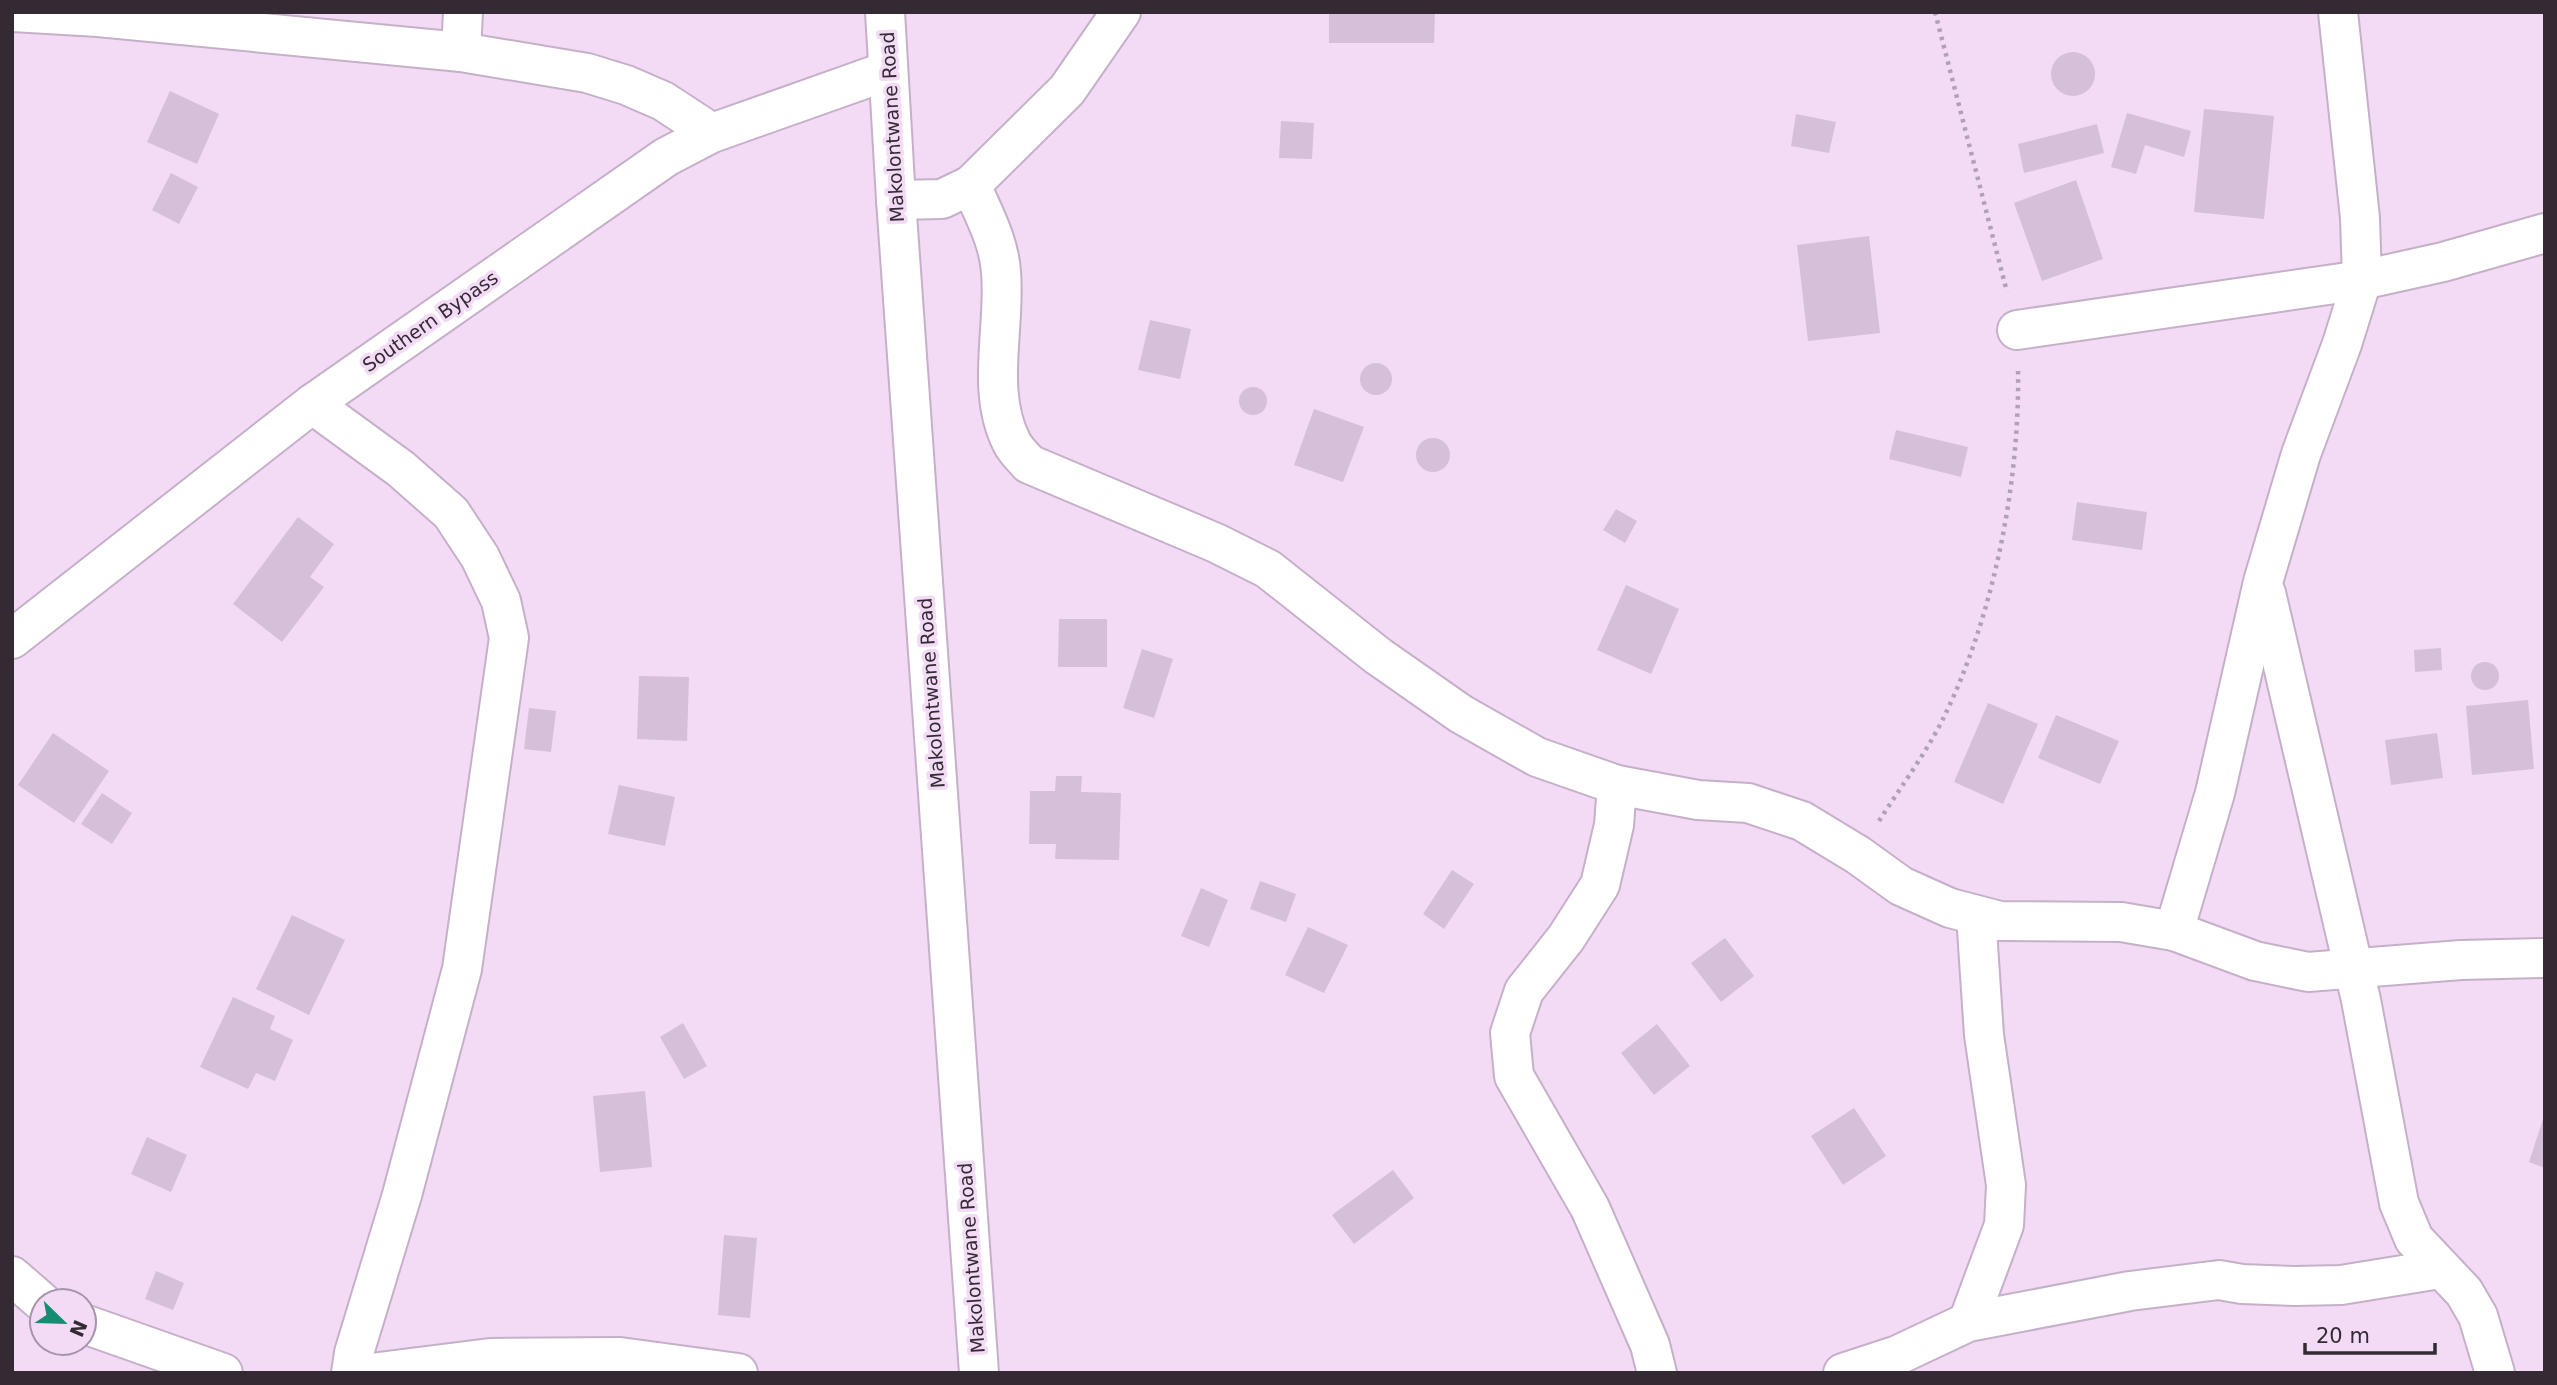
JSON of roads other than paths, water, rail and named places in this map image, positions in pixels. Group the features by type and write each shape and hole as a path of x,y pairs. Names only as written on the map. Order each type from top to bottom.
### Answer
{"street":[{"path":"13,12 173,19 461,52 587,73 626,85 663,102 712,133"},
{"path":"461,52 463,12"},
{"name":"Makolontwane Road","path":"885,12 979,1373"},
{"path":"896,200 942,199 971,185 1067,90 1122,12"},
{"path":"2174,931 2215,793 2263,582 2301,454 2342,344 2362,280 2360,218 2338,12"},
{"name":"Southern Bypass","path":"12,639 312,404 666,157 712,133 887,71"},
{"path":"971,185 996,242 1001,272 998,384 1003,414 1013,443 1030,464 1216,543 1268,569 1378,656 1461,714 1537,757 1617,785 1698,800 1748,803 1802,821 1858,855 1901,886 1950,908 2000,921 2122,922 2174,931 2255,961 2308,972 2461,960 2545,958"},
{"path":"2017,330 2362,280 2443,262 2545,233"},
{"path":"312,404 401,469 451,513 480,557 501,601 509,638 462,969 409,1169 354,1353 351,1373"},
{"path":"2263,582 2354,969 2399,1203 2414,1239 2464,1292 2478,1316 2495,1373"},
{"path":"1617,785 1614,825 1600,885 1566,938 1524,991 1510,1033 1514,1076 1590,1208 1650,1345 1657,1373"},
{"path":"1968,1322 2004,1225 2006,1185 1984,1035 1976,915"},
{"path":"1843,1373 1898,1355 1968,1322 2192,1282 2219,1280 2242,1284 2295,1286 2341,1284 2440,1269"},
{"path":"12,1276 28,1290"},
{"path":"98,1329 223,1373"},
{"path":"371,1373 490,1358 620,1357 738,1373"}]}
